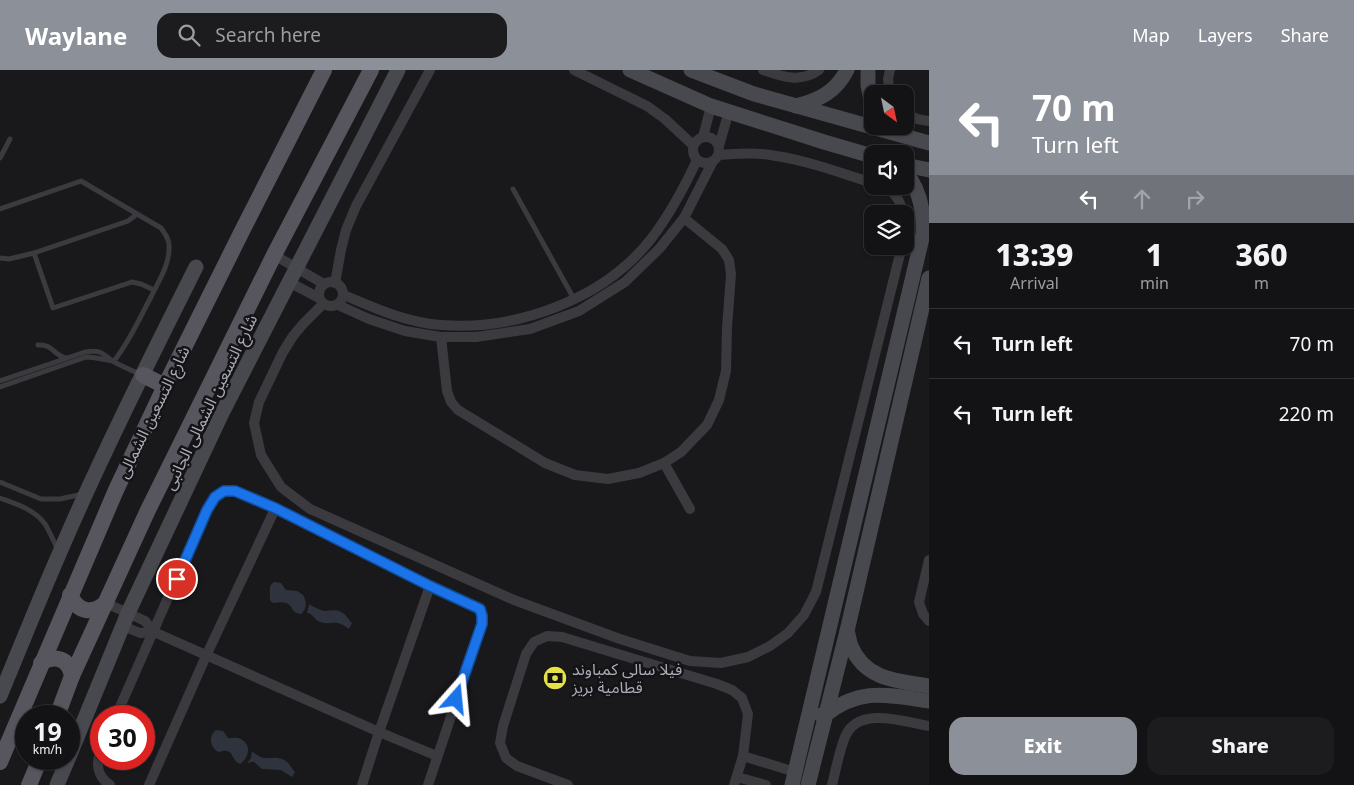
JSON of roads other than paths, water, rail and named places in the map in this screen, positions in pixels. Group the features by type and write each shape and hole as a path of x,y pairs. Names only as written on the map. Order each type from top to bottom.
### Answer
{"main road":[{"name":"شارع التسعين الشمالى","path":"0,762 116,490 165,386 324,70"},
{"path":"61,705 72,676 148,510 274,255 371,70"},
{"path":"143,375 165,386"},
{"path":"70,595 74,603 81,609 90,611 98,609 106,603"},
{"path":"41,663 54,658 61,660 67,664 72,676"},
{"path":"30,785 36,770"}],"street":[{"name":"شارع التسعين الشمالى الجانبى","path":"80,729 126,620 222,413 398,70"},
{"path":"335,283 346,230 356,206 430,70"},
{"path":"574,70 647,106 665,119 693,145"},
{"path":"630,70 706,103 864,154"},
{"path":"691,70 754,94 864,123"},
{"path":"764,70 783,77 795,78 806,77 819,70"},
{"path":"796,106 814,101 831,91 844,77 847,70"},
{"path":"868,70 868,85"},
{"path":"889,85 890,70"},
{"path":"706,76 702,79 699,88 699,97 706,103"},
{"path":"746,116 750,115 756,108 754,94"},
{"path":"703,137 706,103"},
{"path":"338,305 369,319 396,328 440,338 476,337 530,329 579,311 625,282 659,249 684,218 717,154 729,111"},
{"path":"914,118 929,121"},
{"path":"906,135 929,143"},
{"path":"717,154 714,139 707,136 699,138 693,145 693,153 697,160 705,163 717,154 753,153 776,156 826,168 864,180"},
{"path":"344,295 401,318 441,325 489,325 532,316 574,299 598,286 630,262 651,240 671,212 697,160"},
{"path":"914,167 929,170"},
{"path":"743,756 793,778 926,223 922,206 914,187"},
{"path":"440,338 447,391 451,402 458,410 545,463 575,476 608,479 639,473 664,463 681,452 707,425 720,400 726,371 726,328 731,274 729,260 722,249 684,218"},
{"path":"274,255 324,284"},
{"path":"289,282 321,301 330,307 338,305 344,295 341,287 332,282 324,284 319,290 321,301 293,336 283,352 259,402 254,423 261,455 281,487 310,509 514,600 620,639 690,661 721,663 748,657 770,646 788,633 804,615 816,592 900,255"},
{"path":"0,696 59,552 196,267"},
{"path":"808,785 847,631 929,278"},
{"path":"664,463 690,509"},
{"path":"121,705 207,510 215,497 224,491 235,491 275,508 480,609 482,624 428,785"},
{"path":"150,785 206,656 275,508"},
{"path":"929,560 918,602 923,614 929,621"},
{"path":"362,785 378,732 430,586"},
{"path":"106,603 140,633 154,632 378,732 437,756"},
{"path":"830,625 847,631"},
{"path":"847,631 851,646 859,660 871,671 886,678 929,686"},
{"path":"568,785 517,766 506,758 500,743 502,726 526,654 534,642 547,636 562,637 732,690 742,698 748,714 743,756 736,781 766,785"},
{"path":"825,716 837,706 850,699 865,696 896,696 929,701"},
{"path":"809,712 825,716"},
{"path":"832,785 845,735 857,723 873,717 929,726"},
{"name":"شارع التسعين الشمالى الجانبى","path":"57,785 63,770"},
{"path":"98,770 110,785"}],"lane":[{"path":"0,158 10,140"},
{"path":"0,209 81,181 161,228 168,237 170,248 161,276 126,346 114,362"},
{"path":"513,189 574,299"},
{"path":"0,258 8,259 34,253 128,221 137,214"},
{"path":"34,253 53,308 132,282 154,290"},
{"path":"38,345 50,346 59,356 67,358"},
{"path":"0,382 94,350 104,353 114,362"},
{"path":"0,387 86,357 95,357 114,362 143,375"},
{"path":"0,482 41,499 60,499 86,493"},
{"path":"0,498 37,515 46,525 59,552"}],"place":[{"name":"فيلا سالى كمباوند قطامية بريز","path":"555,678"}]}
